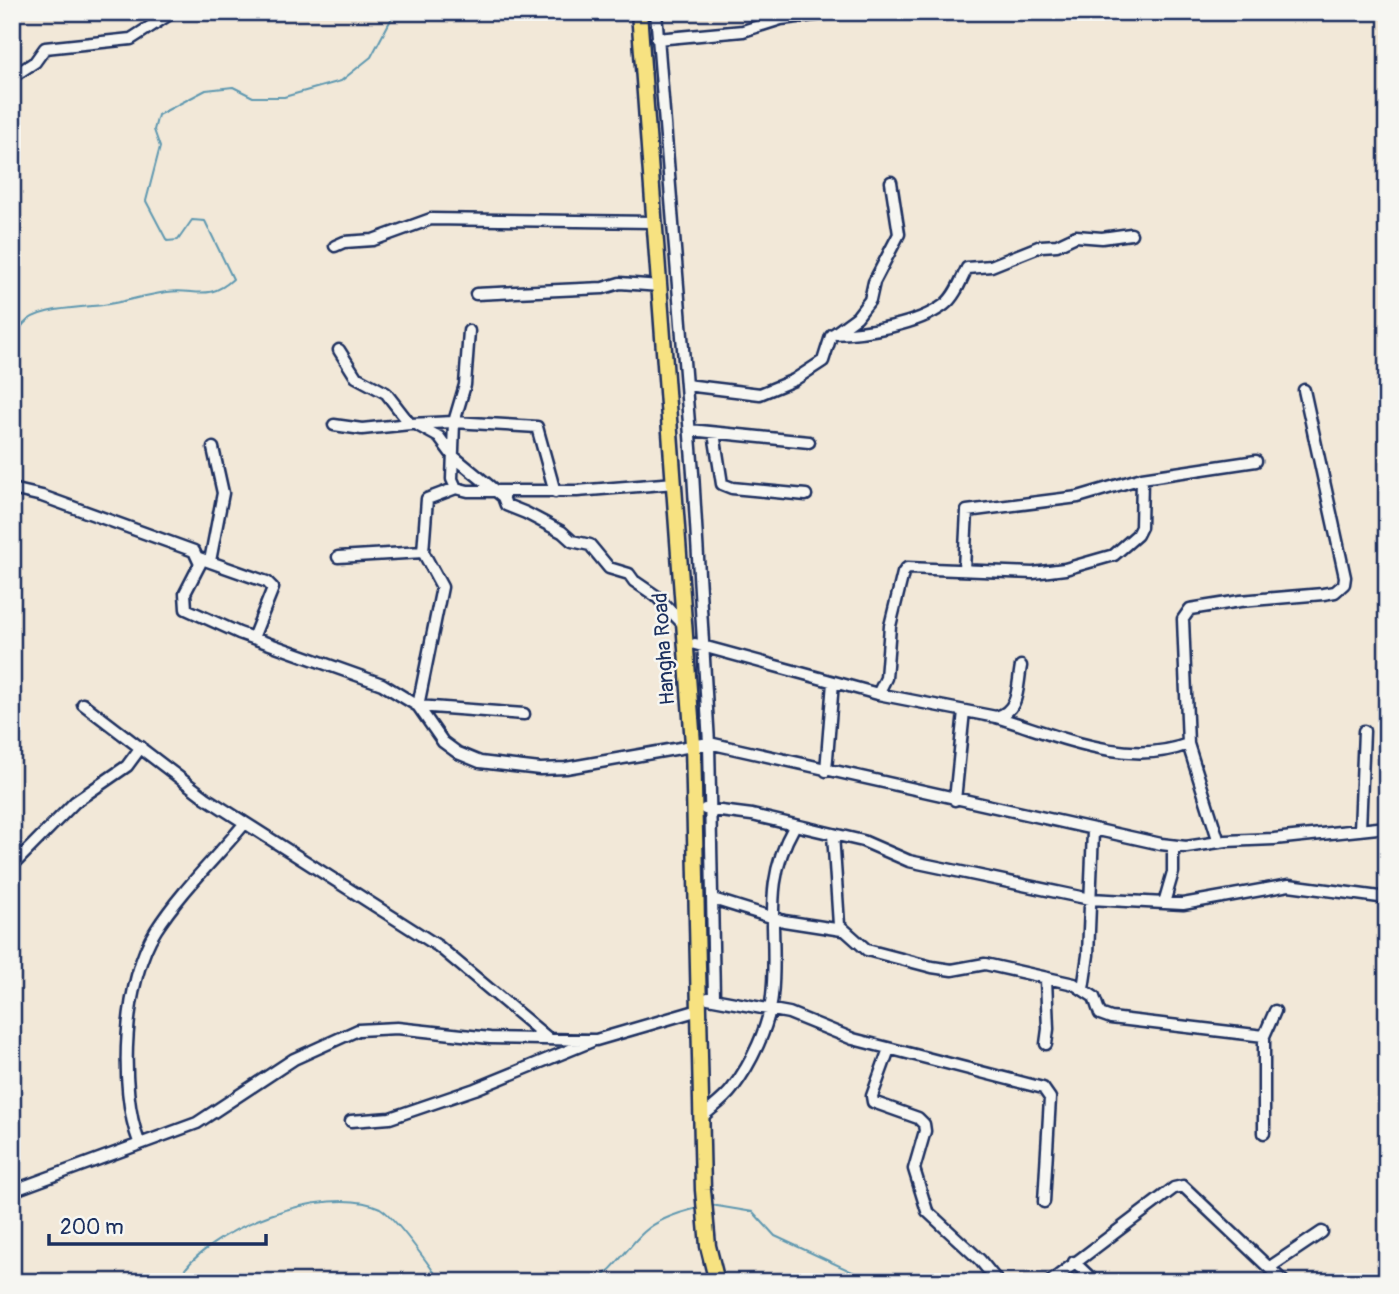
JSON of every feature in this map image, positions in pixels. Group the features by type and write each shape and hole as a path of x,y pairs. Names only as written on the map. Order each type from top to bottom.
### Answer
{"highway":[{"name":"Hangha Road","path":"639,12 676,483 693,744 702,809 704,1002 700,1119 705,1218 718,1282"}],"street":[{"path":"12,77 35,62 45,48 131,39 173,12"},
{"path":"656,12 690,430 701,646 709,743 702,809 713,899 704,1002"},
{"path":"657,39 743,31 782,19 840,12"},
{"path":"686,384 760,394 823,361 824,349 833,334 858,317 870,300 874,282 899,234 891,182"},
{"path":"335,246 344,242 373,240 431,219 654,222"},
{"path":"833,334 860,334 870,329 903,325 943,306 953,295 967,268 992,265 1041,246 1058,245 1076,236 1102,238 1131,234"},
{"path":"476,294 603,288 620,283 660,285"},
{"path":"456,488 452,479 454,422 465,385 469,331"},
{"path":"339,351 356,377 386,393 415,425 439,437 453,456 515,510 562,532 572,541 590,545 609,568 629,573 634,581 656,596 684,625"},
{"path":"1219,842 1188,744 1183,669 1185,612 1240,601 1335,592 1344,584 1345,577 1324,472 1304,390"},
{"path":"334,425 373,429 454,422 537,427 555,492"},
{"path":"690,430 808,442"},
{"path":"714,433 722,484 732,488 806,495"},
{"path":"210,561 223,493 213,449"},
{"path":"964,569 967,511 1078,497 1142,478 1255,461"},
{"path":"878,694 886,678 890,626 903,573 907,568 1033,573 1065,569 1114,555 1137,536 1140,527 1142,478"},
{"path":"418,706 442,587 423,552 427,499 456,488 468,491 493,489 555,492 676,483"},
{"path":"12,489 43,496 194,551 200,564 185,593 183,603 186,609 253,638 382,684 418,706 443,742 458,753 480,762 540,769 566,768 709,743 1093,831 1173,846 1387,827"},
{"path":"338,557 423,552"},
{"path":"199,558 267,582 272,588 253,638"},
{"path":"685,641 878,694 996,718 1119,753 1166,753 1188,744"},
{"path":"996,718 1010,711 1014,705 1021,666"},
{"path":"826,771 833,682"},
{"path":"83,704 196,791 438,946 549,1039"},
{"path":"418,706 524,714"},
{"path":"955,800 964,711"},
{"path":"1360,830 1364,731"},
{"path":"12,866 75,802 127,766 141,747"},
{"path":"702,809 752,816 833,834 863,841 909,862 1090,899 1183,904 1289,885 1387,898"},
{"path":"139,1142 131,1121 126,1083 132,1007 143,960 157,929 245,823"},
{"path":"700,1119 731,1091 755,1049 770,1009 772,917 779,853 794,827"},
{"path":"1083,989 1088,955 1093,831"},
{"path":"833,834 838,917 842,930"},
{"path":"1164,903 1173,872 1173,846"},
{"path":"713,899 772,917 842,930 867,950 932,967 953,970 985,964 1083,989 1094,997 1100,1014 1111,1018 1264,1036"},
{"path":"1046,979 1046,1044"},
{"path":"351,1121 390,1118 475,1089 596,1040 704,1002 770,1009 789,1013 836,1034 1035,1085 1047,1091 1050,1098 1044,1202"},
{"path":"1264,1133 1264,1036 1275,1011"},
{"path":"12,1191 210,1117 294,1059 358,1030 397,1028 490,1038 596,1040"},
{"path":"889,1049 872,1096 873,1102 918,1118 924,1124 925,1130 914,1169 927,1212 981,1260 998,1282"},
{"path":"1050,1282 1174,1188 1183,1186 1284,1282"},
{"path":"1270,1267 1322,1232"},
{"path":"1074,1262 1096,1282"}],"waterway":[{"path":"12,353 21,327 35,316 167,292 209,292 233,279 205,221 192,220 178,240 167,241 146,201 160,147 154,130 158,115 206,90 233,87 253,97 284,97 341,81 371,57 395,12"},
{"path":"177,1282 191,1263 212,1245 238,1229 299,1206 329,1202 357,1202 380,1208 403,1231 441,1282"},
{"path":"711,1205 753,1212 775,1236 874,1282"},
{"path":"593,1282 608,1272 649,1228 670,1217 698,1208"}]}
